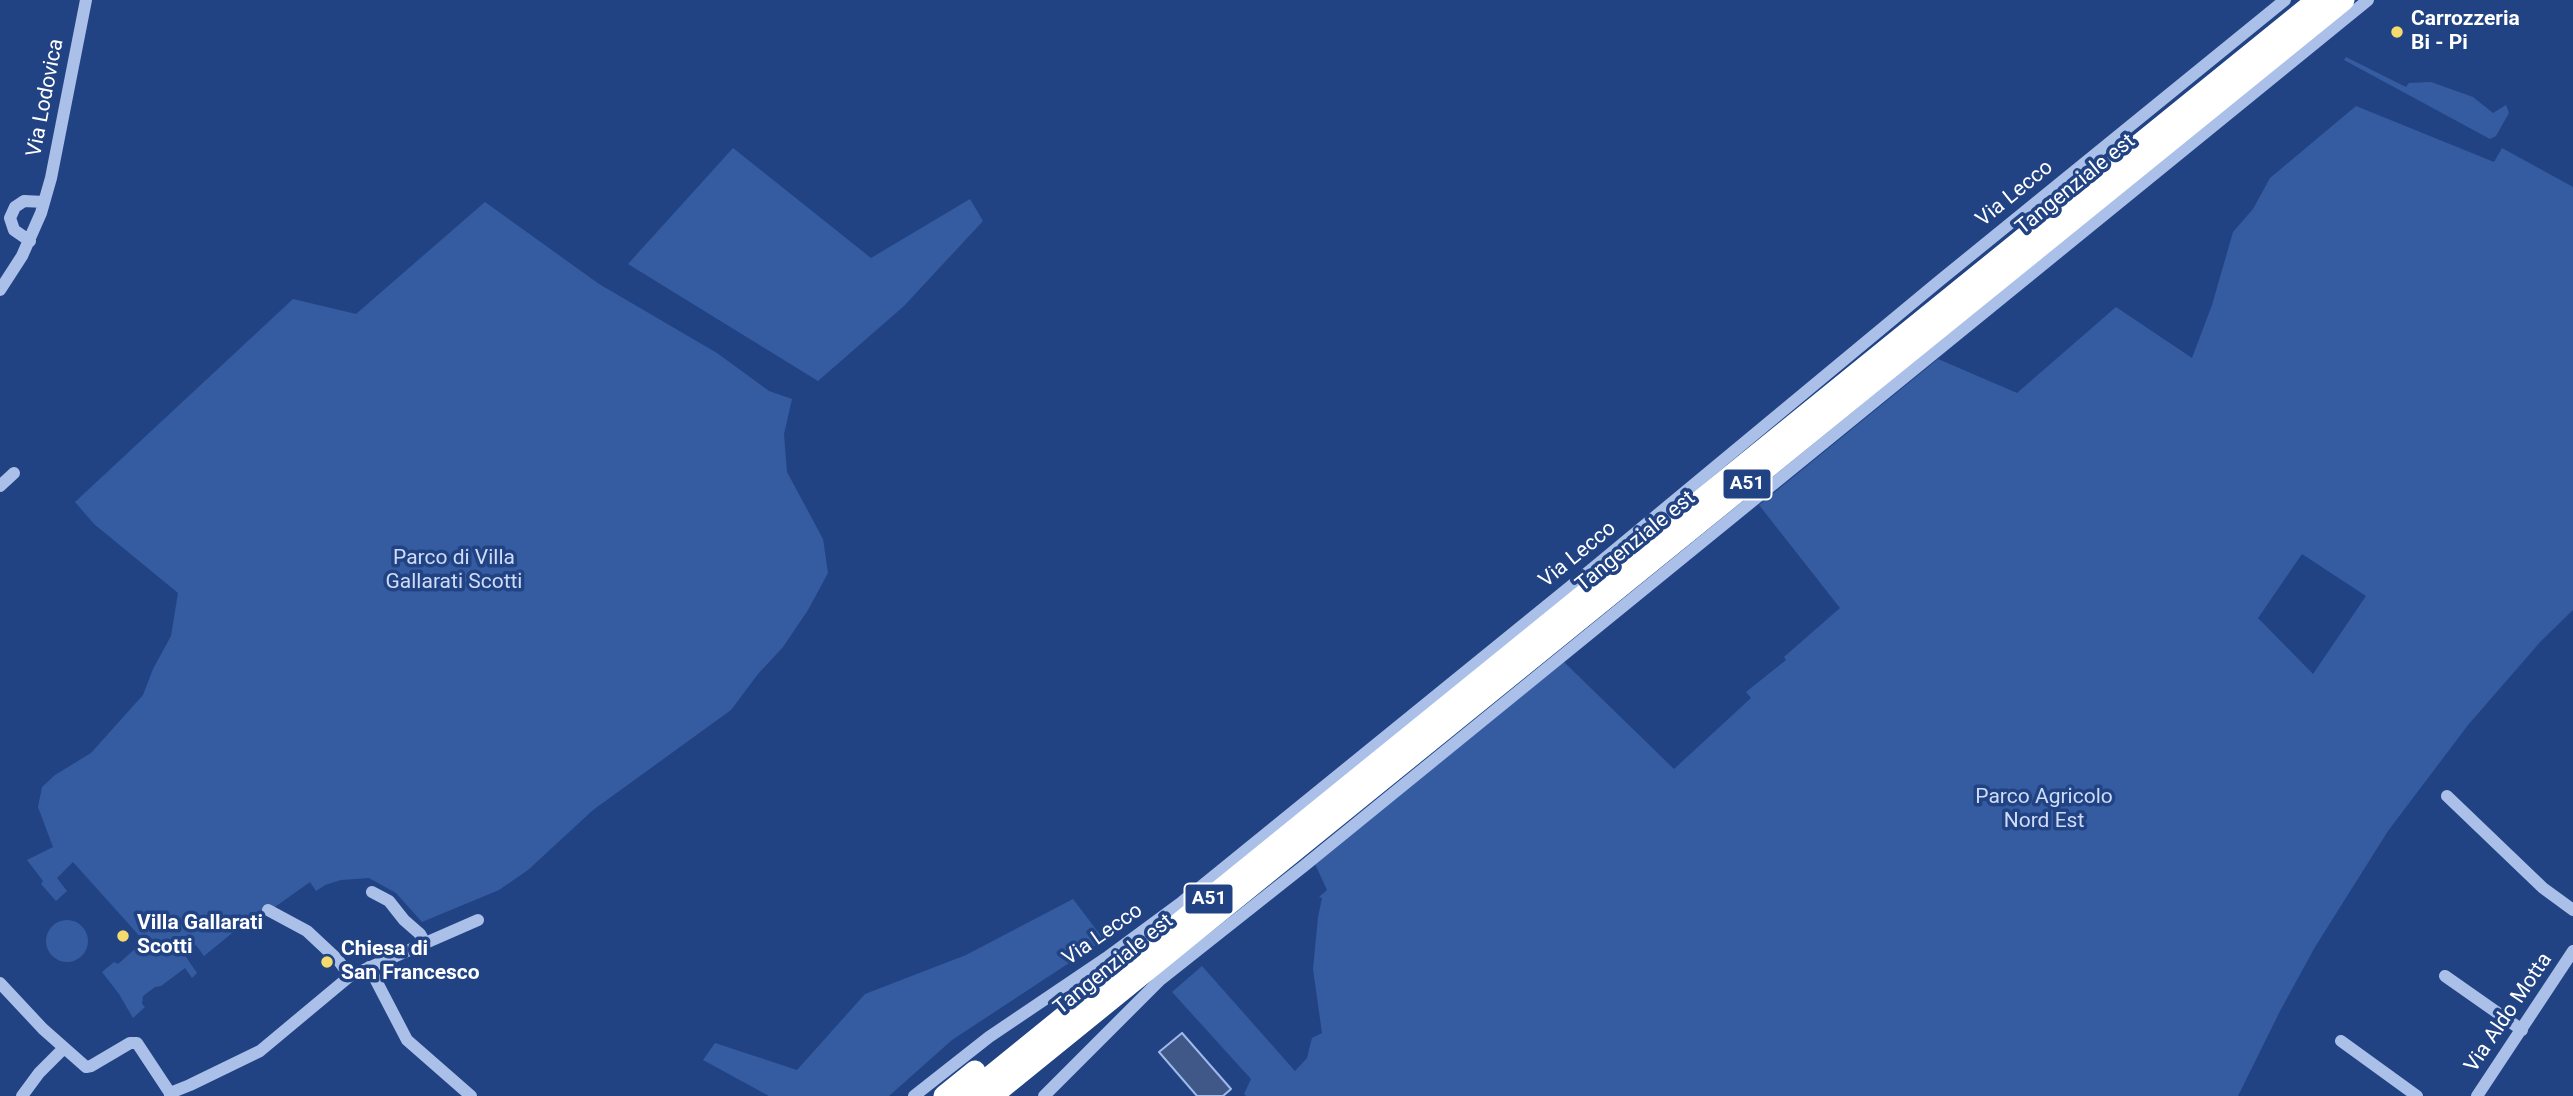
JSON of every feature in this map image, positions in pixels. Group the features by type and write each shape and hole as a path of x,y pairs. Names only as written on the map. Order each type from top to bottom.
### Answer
{"highway":[{"name":"Tangenziale est","path":"992,1096 1079,1015 2317,0"},
{"name":"Tangenziale est","path":"966,1096 1079,1015 2344,0"},
{"path":"944,1096 984,1065 1079,1015"},
{"path":"1012,1096 1079,1015"}],"street":[{"name":"Via Lodovica","path":"0,290 30,242 44,202 86,0"},
{"name":"Via Lecco","path":"914,1096 989,1037 1106,958 1182,902 2285,0"},
{"path":"1044,1096 1160,980 1304,866 2368,0"},
{"path":"30,242 15,230 10,218 15,207 24,201 44,202"},
{"path":"0,486 14,473"},
{"path":"2446,796 2550,893 2573,910"},
{"path":"372,891 389,901 425,943"},
{"path":"268,910 307,931 338,960 350,976"},
{"path":"3,992 86,1067 130,1043 137,1044 170,1094 260,1051 350,976 478,920"},
{"name":"Via Aldo Motta","path":"2477,1096 2573,951"},
{"path":"369,967 407,1040 471,1096"},
{"path":"2445,976 2522,1030"},
{"path":"2341,1041 2417,1096"},
{"path":"22,1096 39,1073 64,1048"}],"green space":[{"path":"2346,57 2406,87 2409,83 2431,82 2473,97 2493,113 2506,105 2509,113 2496,136 2490,139 2344,60"},
{"name":"Parco Agricolo Nord Est","path":"2356,106 2494,162 2502,148 2573,187 2573,610 2541,641 2468,725 2388,831 2315,947 2238,1096 1244,1094 1251,1079 1172,992 1202,966 1295,1071 1307,1058 1312,1038 1322,1033 1313,969 1322,898 1319,897 1327,890 1315,864 1564,662 1674,769 1751,698 1746,692 1786,660 1784,657 1840,608 1759,505 1938,359 2017,393 2116,307 2192,358 2212,305 2233,232 2253,209 2270,178","holes":["2302,554 2366,596 2313,674 2258,618"]},
{"path":"733,148 871,258 970,199 983,221 904,306 818,381 628,264"},
{"name":"Parco di Villa Gallarati Scotti","path":"485,202 599,284 717,353 769,391 792,399 784,434 787,472 823,539 828,573 808,610 783,647 731,710 593,810 528,870 499,890 422,922 396,893 369,878 341,880 316,891 310,882 244,929 242,925 204,956 196,945 184,954 197,973 192,978 185,968 161,986 155,987 143,996 142,1004 145,1007 133,1018 102,972 114,962 118,964 144,941 73,862 57,878 67,891 56,901 41,884 43,881 27,860 53,847 38,807 42,787 55,775 91,753 143,695 153,669 171,636 178,593 94,524 75,502 293,299 356,314"},
{"path":"1073,899 1104,940 952,1040 889,1096 769,1096 703,1060 715,1043 797,1070 865,994 966,955"},
{"path":"67,920 82,926 88,941 82,956 67,962 52,956 46,941 52,926"}],"shaded area":[{"path":"1182,1033 1231,1089 1223,1096 1197,1096 1159,1052"}],"place":[{"name":"Carrozzeria Bi - Pi","path":"2397,32"},
{"name":"Villa Gallarati Scotti","path":"123,936"},
{"name":"Chiesa di San Francesco","path":"327,962"}]}
